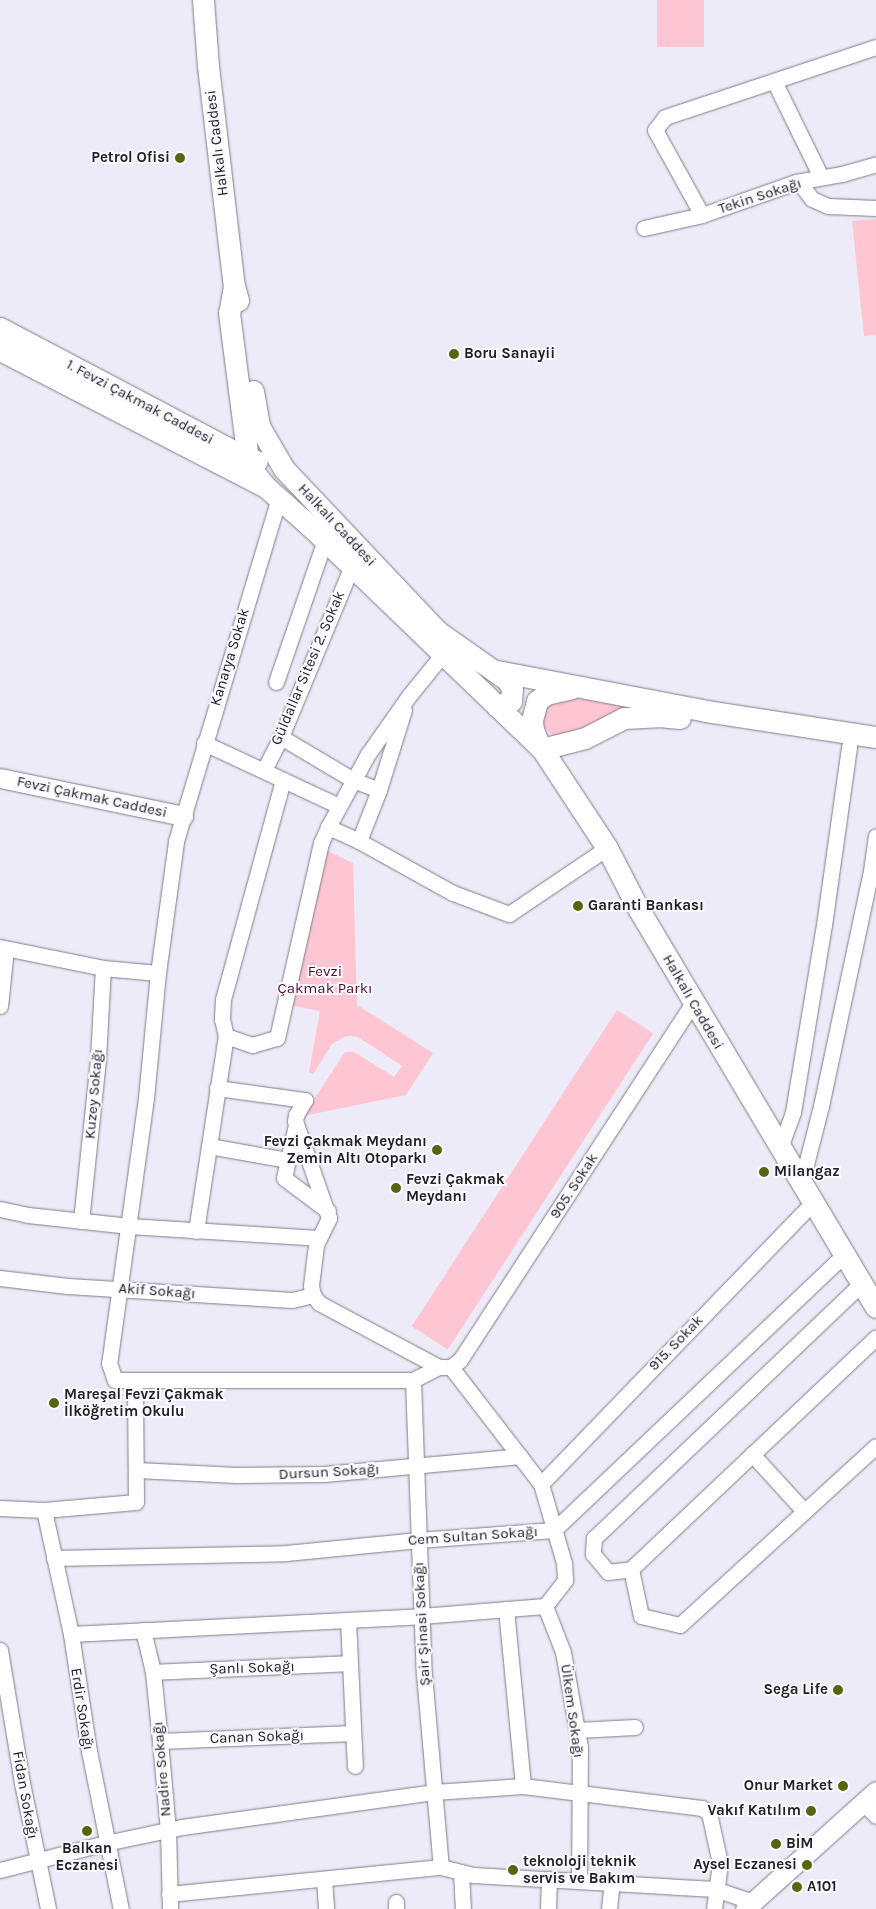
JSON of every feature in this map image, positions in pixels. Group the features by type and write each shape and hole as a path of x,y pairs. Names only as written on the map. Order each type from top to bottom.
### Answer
{"main road":[{"name":"Halkalı Caddesi","path":"203,0 208,66 234,286 243,314 255,409 259,426 284,469 437,631 470,656 497,671 507,680 513,694 511,701 497,706"},
{"name":"Halkalı Caddesi","path":"234,286 229,313 248,459 253,470 272,492 325,540 542,749 607,848 634,900 693,1002 843,1256 876,1307"},
{"name":"1. Fevzi Çakmak Caddesi","path":"0,328 248,459 284,469"},
{"path":"0,350 272,492"},
{"path":"227,447 234,448 239,444 243,424"},
{"path":"497,671 706,711 876,737"},
{"path":"576,687 546,694 537,701 532,720 533,730 542,749 585,738 624,718 658,716 692,719 876,750"}],"street":[{"path":"702,215 655,130 665,117 876,47"},
{"path":"774,81 821,177"},
{"name":"Tekin Sokağı","path":"644,228 702,215 799,182 842,174 876,164"},
{"path":"799,182 812,199 828,206 876,208"},
{"name":"Kanarya Sokak","path":"135,1381 115,1380 109,1364 146,1098 158,972 176,841 272,492"},
{"path":"276,682 325,540"},
{"name":"Güldallar Sitesi 2. Sokak","path":"264,770 281,737 352,566"},
{"path":"226,1036 252,1046 277,1038 321,843 353,780 408,697 443,654"},
{"path":"359,841 379,790 408,697"},
{"path":"281,737 353,780 379,790"},
{"path":"204,743 339,806"},
{"path":"780,1148 794,1102 824,925 849,746"},
{"name":"Fevzi Çakmak Caddesi","path":"0,778 183,816"},
{"path":"196,1231 226,1036 222,1019 226,981 283,780"},
{"path":"328,827 359,841 453,893 509,914 607,848"},
{"path":"801,1184 872,889 876,836"},
{"path":"0,1006 3,948 103,968 158,972"},
{"name":"Kuzey Sokağı","path":"81,1220 98,1059 103,968"},
{"name":"905. Sokak","path":"445,1367 460,1360 693,1002"},
{"path":"217,1088 305,1100 296,1115 296,1124 284,1175 286,1180 328,1211"},
{"path":"71,1634 422,1616 546,1606 565,1580 564,1563 540,1484 520,1456 445,1367 319,1302 313,1295 311,1286 312,1267 318,1238 328,1220 328,1211 296,1124"},
{"path":"209,1146 287,1160"},
{"name":"915. Sokak","path":"540,1484 812,1203"},
{"path":"0,1209 28,1215 129,1226 318,1238"},
{"name":"Cem Sultan Sokağı","path":"54,1558 286,1553 418,1540 554,1530 843,1256"},
{"name":"Akif Sokağı","path":"0,1278 120,1289 292,1300 313,1295"},
{"path":"861,1284 594,1538 593,1554 608,1572 631,1569 876,1337"},
{"path":"0,1508 44,1510 136,1502 135,1381 413,1380 445,1367"},
{"name":"Şair Şinasi Sokağı","path":"413,1380 422,1616 441,1867"},
{"path":"631,1569 641,1616 680,1625 876,1446"},
{"path":"752,1454 804,1512"},
{"name":"Dursun Sokağı","path":"137,1470 236,1475 324,1474 520,1456"},
{"name":"Erdir Sokağı","path":"44,1510 71,1634 88,1751 121,1909"},
{"name":"Ülkem Sokağı","path":"546,1606 563,1652 578,1730 580,1747 579,1880"},
{"path":"506,1609 523,1786"},
{"path":"348,1620 355,1766"},
{"name":"Nadire Sokağı","path":"143,1630 153,1672 160,1741 168,1830 169,1902"},
{"name":"Fidan Sokağı","path":"0,1650 22,1783 48,1909"},
{"name":"Şanlı Sokağı","path":"153,1672 350,1663"},
{"path":"578,1730 635,1727"},
{"name":"Canan Sokağı","path":"160,1741 353,1733"},
{"path":"0,1870 106,1843 168,1830 434,1792 523,1786 702,1808 709,1813 720,1863 715,1889 714,1909"},
{"path":"169,1902 324,1879 441,1867 473,1875 715,1889 749,1905 872,1804"},
{"path":"461,1872 463,1909"},
{"path":"324,1879 326,1909"},
{"path":"548,1909 549,1879"},
{"path":"609,1909 612,1882"}],"green space":[{"path":"657,0 704,0 704,47 657,47"},
{"path":"876,219 876,335 864,336 852,221"},
{"path":"570,697 639,706 593,726 554,737 543,726 542,714 554,699"},
{"name":"Fevzi Çakmak Parkı","path":"323,849 353,863 357,1005 433,1053 406,1095 303,1116 345,1052 354,1052 394,1077 402,1066 358,1037 351,1036 344,1037 332,1044 313,1074 309,1072 320,1011 288,1005"},
{"path":"617,1010 653,1033 448,1350 412,1326"}],"place":[{"name":"Petrol Ofisi","path":"180,158"},
{"name":"Boru Sanayii","path":"454,354"},
{"name":"Garanti Bankası","path":"578,906"},
{"name":"Fevzi Çakmak Meydanı Zemin Altı Otoparkı","path":"437,1150"},
{"name":"Milangaz","path":"764,1172"},
{"name":"Fevzi Çakmak Meydanı","path":"396,1188"},
{"name":"Mareşal Fevzi Çakmak İlköğretim Okulu","path":"54,1403"},
{"name":"Sega Life","path":"838,1690"},
{"name":"Onur Market","path":"843,1786"},
{"name":"Vakıf Katılım","path":"811,1811"},
{"name":"Balkan Eczanesi","path":"87,1831"},
{"name":"BİM","path":"776,1844"},
{"name":"Aysel Eczanesi","path":"807,1865"},
{"name":"teknoloji teknik servis ve Bakım","path":"513,1870"},
{"name":"A101","path":"797,1887"}]}
